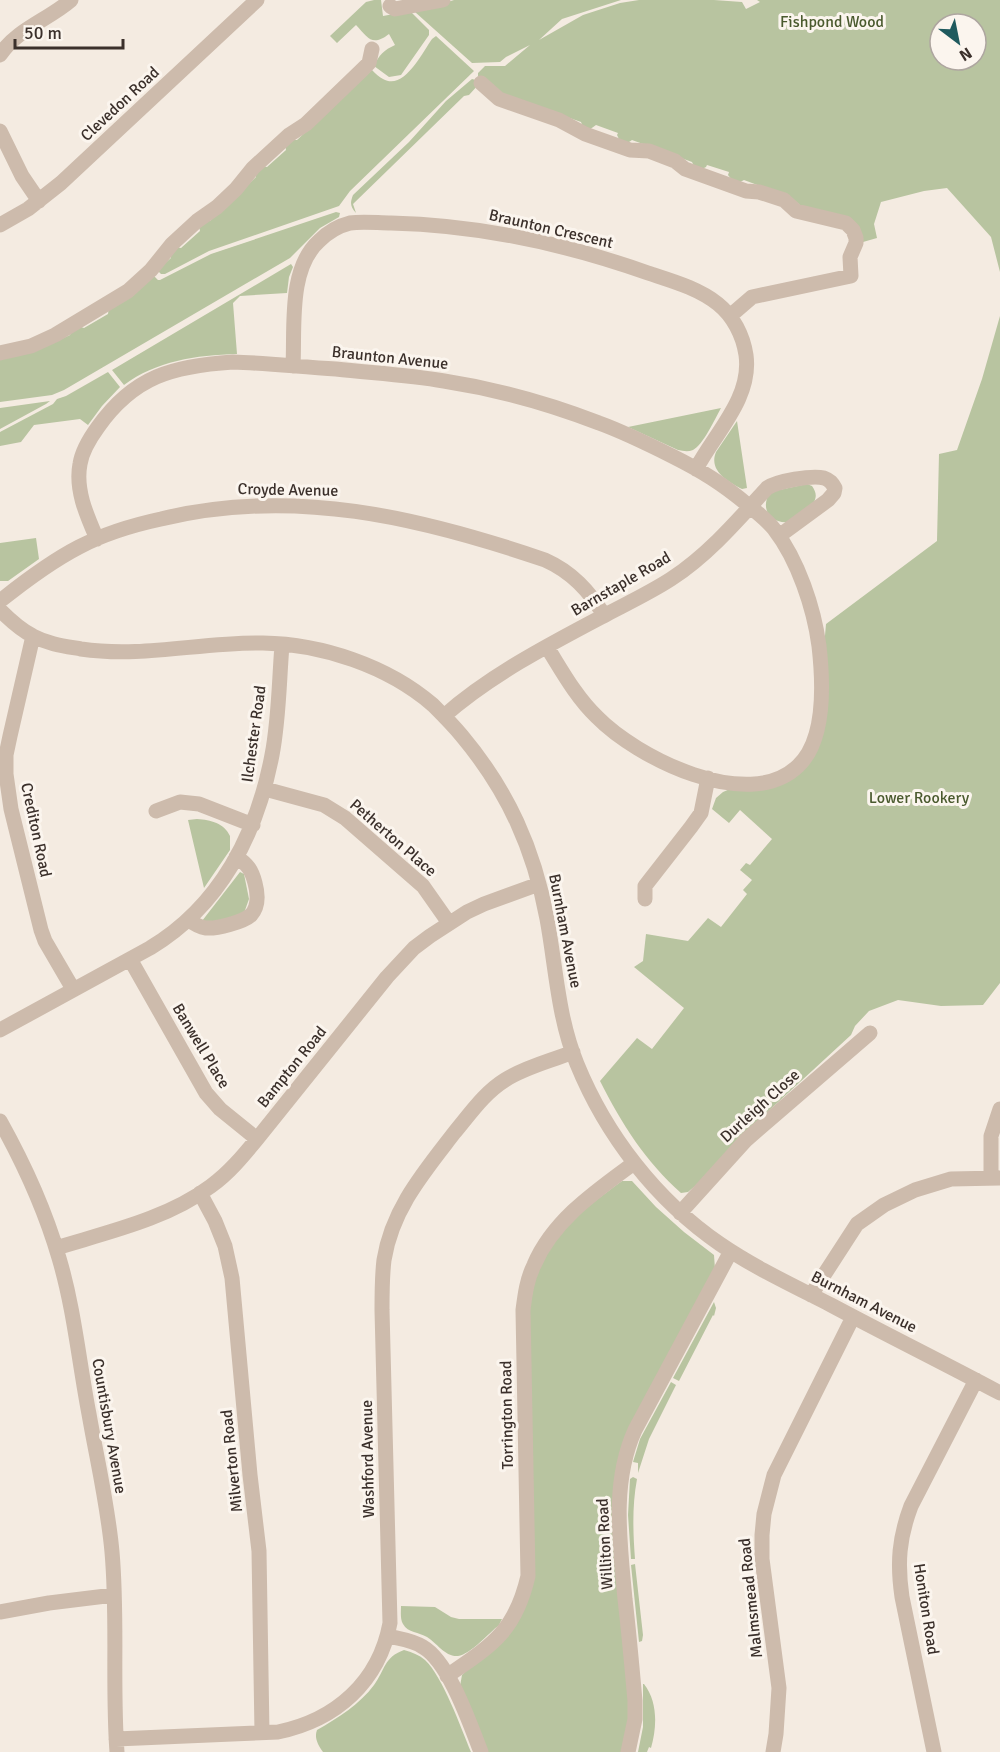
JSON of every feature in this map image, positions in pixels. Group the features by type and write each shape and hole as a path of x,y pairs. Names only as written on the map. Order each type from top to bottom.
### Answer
{"street":[{"path":"0,55 26,29 49,16 70,0"},
{"name":"Clevedon Road","path":"0,225 39,201 70,175 257,0"},
{"path":"390,6 395,9 443,0"},
{"path":"0,352 31,346 55,335 128,291 151,270 172,244 196,221 218,207 288,135 306,124 362,71 369,63 372,49"},
{"path":"481,83 499,99 559,120 585,134 630,150 649,151 675,161 685,169 746,191 759,192 784,200 796,211 846,223 853,230 856,243 850,257 851,276 752,297 730,316"},
{"path":"0,131 22,176 39,201"},
{"name":"Braunton Crescent","path":"293,366 296,296 301,267 318,241 339,227 350,224 410,224 529,239 564,247 628,266 692,289 717,303 730,316 742,339 746,354 747,368 744,385 696,469"},
{"name":"Braunton Avenue","path":"97,539 83,503 79,476 80,463 93,433 112,409 138,386 155,377 177,370 233,362 446,381 511,395 608,426 696,469 718,481 773,527 795,566 808,596 816,627 821,672 817,733 806,758 788,775 765,783 743,784 708,778 679,769 652,756 598,719 577,694 547,647"},
{"name":"Barnstaple Road","path":"444,716 462,700 547,647 682,572 774,483 818,477 832,482 835,488 834,493 828,500 779,536"},
{"name":"Croyde Avenue","path":"0,601 43,568 66,554 97,539 150,521 201,511 293,505 351,510 428,524 545,560 558,565 576,579 597,603 604,615"},
{"name":"Burnham Avenue","path":"0,610 33,636 58,645 92,651 129,653 265,643 327,653 372,668 393,678 424,698 444,716 471,747 496,781 522,834 539,884 562,1010 573,1052 591,1094 634,1163 680,1212 703,1232 731,1251 1000,1393"},
{"name":"Crediton Road","path":"33,636 6,755 7,792 41,930 73,989"},
{"name":"Ilchester Road","path":"0,1030 174,933 208,899 236,857 252,825 265,789 272,753 282,645"},
{"path":"645,899 645,886 701,813 708,778"},
{"name":"Petherton Place","path":"265,789 324,805 340,814 423,885 449,923"},
{"path":"156,811 180,802 199,804 252,825"},
{"path":"189,920 198,926 212,928 242,920 255,909 257,891 249,867 236,857"},
{"name":"Bampton Road","path":"56,1248 169,1211 222,1177 257,1139 387,977 414,948 449,923 484,904 539,884"},
{"name":"Banwell Place","path":"130,959 206,1093 220,1109 257,1139"},
{"name":"Durleigh Close","path":"680,1212 746,1140 870,1033"},
{"name":"Washford Avenue","path":"117,1745 278,1732 295,1728 313,1722 348,1699 375,1667 387,1636 391,1608 382,1282 389,1238 404,1200 479,1101 493,1088 514,1075 573,1052"},
{"path":"811,1295 857,1224 884,1205 915,1190 951,1179 995,1178 991,1136 1000,1109"},
{"name":"Countisbury Avenue","path":"0,1121 5,1141 31,1181 56,1248 65,1281 112,1552 117,1745"},
{"name":"Torrington Road","path":"447,1676 483,1651 507,1628 524,1593 528,1576 523,1310 526,1287 533,1265 544,1244 573,1210 634,1163"},
{"name":"Milverton Road","path":"200,1193 225,1246 232,1278 259,1551 262,1733"},
{"name":"Williton Road","path":"628,1752 635,1701 620,1542 620,1495 624,1462 635,1430 731,1251"},
{"name":"Malmsmead Road","path":"773,1752 779,1688 762,1560 764,1514 774,1475 853,1317"},
{"name":"Honiton Road","path":"934,1752 902,1597 899,1573 900,1549 904,1526 911,1506 976,1380"},
{"path":"0,1612 114,1595"},
{"path":"387,1636 416,1643 433,1654 461,1703 481,1752"}],"green space":[{"path":"381,0 383,16 410,11 429,30 429,35 401,75 389,77 374,66 382,53 395,45 389,34 374,40 367,37 356,25 337,43 330,36 366,2"},
{"name":"Fishpond Wood","path":"454,0 621,0 562,19 539,40 583,15 620,3 639,0 742,2 746,9 760,2 757,0 1000,0 1000,272 991,237 947,188 924,191 881,202 874,224 877,238 863,242 861,234 802,207 792,198 744,180 738,183 732,180 728,175 729,172 707,165 700,170 695,168 692,162 632,140 626,144 620,141 618,133 596,125 589,130 583,127 581,122 502,94 478,76 485,66 505,66 530,45 500,62 472,63 415,12"},
{"path":"436,36 474,71 350,191 339,206 209,251 165,274 157,270 171,258 171,252 176,247 181,248 200,231 199,226 205,220 210,221 256,177 256,171 261,166 267,167 286,150 285,144 291,140 297,140 372,70 383,79 398,80 412,69"},
{"path":"472,79 479,84 353,204 356,213 351,204 353,195 409,142 446,101"},
{"path":"336,212 340,213 339,217 320,228 290,258 64,390 52,395 0,402 0,358 44,347 70,335 72,330 78,326 84,328 108,314 109,307 153,275 160,280 211,254"},
{"path":"291,264 293,267 287,293 240,296 233,303 237,354 177,361 149,370 124,385 112,370"},
{"name":"Lower Rookery","path":"1000,316 1000,983 983,1005 941,1006 898,1000 869,1011 855,1026 851,1035 762,1117 695,1186 688,1192 681,1193 635,1141 600,1081 637,1038 652,1049 684,1008 634,967 643,961 646,934 688,941 708,918 721,927 747,894 743,890 752,880 740,870 746,863 750,865 772,839 740,810 729,823 712,809 716,798 730,789 748,789 815,752 826,624 937,541 939,454 957,450 982,379"},
{"path":"108,372 120,387 88,425 80,419 34,425 21,442 0,446 0,432"},
{"path":"50,401 46,404 0,429 0,408"},
{"path":"721,408 705,437 691,451 678,450 628,427"},
{"path":"737,421 747,488 742,489 721,475 714,459 716,452"},
{"path":"807,484 812,486 816,498 789,522 776,520 768,514 766,504 770,492"},
{"path":"36,538 39,559 8,581 0,581 0,543"},
{"path":"197,819 216,823 230,836 230,850 204,888 188,820"},
{"path":"240,872 244,874 249,899 244,913 209,924 202,921"},
{"path":"622,1181 632,1181 656,1207 714,1255 715,1269 620,1455 630,1716 623,1752 486,1752 460,1686 462,1675 521,1617 528,1322 536,1276 550,1247 560,1234 583,1211"},
{"path":"714,1302 716,1308 714,1316 679,1381 673,1378"},
{"path":"671,1382 676,1385 649,1439 638,1473 638,1463 633,1462 640,1439"},
{"path":"633,1477 637,1479 633,1519 635,1559 631,1559 628,1515 630,1479"},
{"path":"635,1564 643,1635 642,1641 639,1642 631,1565"},
{"path":"401,1606 435,1607 459,1619 502,1619 499,1625 474,1647 463,1654 453,1656 427,1637 405,1627 401,1620"},
{"path":"404,1650 425,1660 432,1668 451,1703 471,1752 323,1752 317,1741 317,1730 362,1698 374,1685 392,1656"},
{"path":"643,1684 652,1699 655,1723 651,1748 649,1747 647,1752 638,1752 643,1727"}]}
